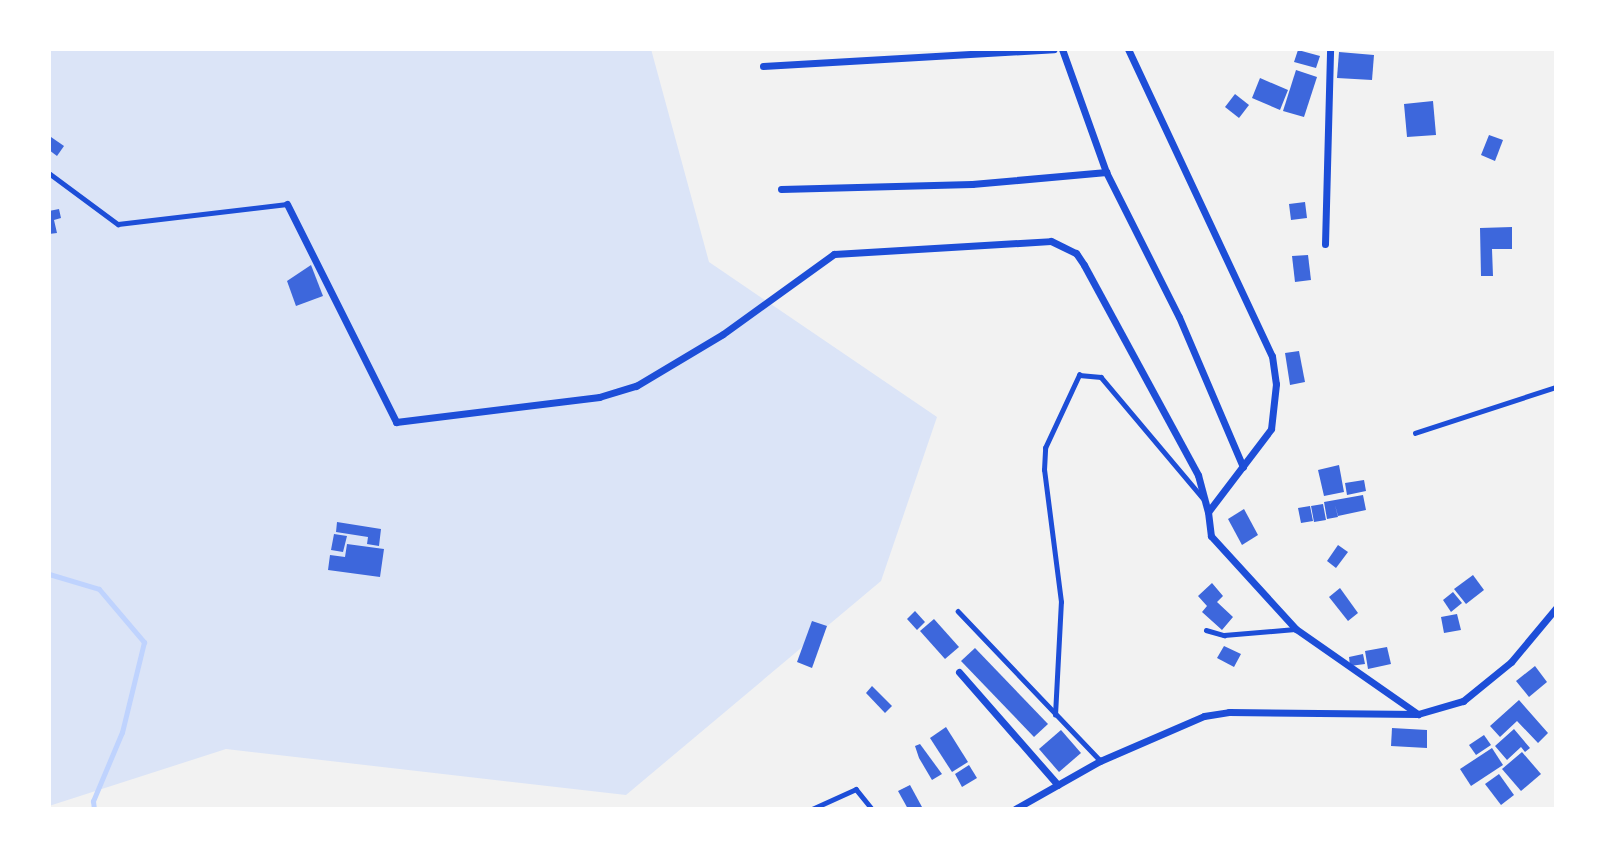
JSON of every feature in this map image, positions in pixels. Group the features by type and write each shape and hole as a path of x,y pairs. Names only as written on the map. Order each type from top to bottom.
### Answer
{"street":[{"path":"763,66 1054,49"},
{"path":"1062,49 1106,172 1179,317 1243,467"},
{"path":"1128,49 1272,356 1277,405 1271,429 1208,512"},
{"path":"1325,244 1330,49"},
{"path":"781,189 972,184 1106,172"},
{"path":"287,204 389,416 396,422 599,397 636,386 723,334 834,254 1051,241 1076,253 1084,265 1198,475 1211,536 1296,629 1418,714"},
{"path":"1015,809 1100,761 1177,726 1229,712 1418,714 1463,701 1490,682 1535,638 1556,608"},
{"path":"959,672 1058,785"}],"lane":[{"path":"49,173 118,224 287,204"},
{"path":"1055,715 1061,602 1044,470 1045,448 1079,375 1101,377 1204,499"},
{"path":"1415,433 1556,387"},
{"path":"958,611 1100,761"},
{"path":"1206,629 1224,635 1296,629"},
{"path":"812,809 856,789 872,809"}],"shaded area":[{"path":"49,49 651,49 709,262 937,417 881,581 626,795 226,749 49,806"}],"building":[{"path":"1298,50 1320,56 1316,68 1294,62"},
{"path":"1339,52 1374,55 1372,80 1337,78"},
{"path":"1296,70 1317,77 1304,117 1283,111"},
{"path":"1260,78 1288,90 1280,110 1252,98"},
{"path":"1235,94 1249,105 1239,118 1225,107"},
{"path":"1433,101 1436,135 1407,137 1404,104"},
{"path":"1489,135 1503,140 1495,161 1481,155"},
{"path":"51,137 64,146 57,156 49,150"},
{"path":"1305,202 1307,218 1291,220 1289,204"},
{"path":"59,209 61,218 54,220 57,233 49,234 49,211"},
{"path":"1512,227 1512,249 1492,249 1493,276 1481,276 1480,228"},
{"path":"1308,255 1311,280 1295,282 1292,256"},
{"path":"311,265 323,296 296,306 287,281"},
{"path":"1299,351 1305,382 1290,385 1285,353"},
{"path":"1339,465 1344,492 1324,496 1318,470"},
{"path":"1364,480 1366,491 1347,495 1345,483"},
{"path":"1363,495 1366,510 1338,516 1335,505 1338,517 1327,519 1324,502"},
{"path":"1323,504 1326,520 1314,522 1311,506"},
{"path":"1310,506 1313,521 1301,523 1298,508"},
{"path":"1244,509 1258,535 1242,545 1228,519"},
{"path":"337,522 381,529 379,546 367,544 368,537 336,532"},
{"path":"334,534 347,536 343,552 331,550"},
{"path":"347,544 384,549 380,577 328,570 330,555 345,557"},
{"path":"1338,545 1348,552 1336,568 1327,561"},
{"path":"1473,575 1484,590 1466,604 1454,589"},
{"path":"1212,583 1223,596 1217,602 1233,617 1222,630 1202,612 1207,606 1198,596"},
{"path":"1340,588 1358,613 1348,621 1329,597"},
{"path":"1453,592 1462,603 1451,612 1443,600"},
{"path":"915,611 925,622 917,630 907,619"},
{"path":"1457,614 1461,630 1444,633 1441,617"},
{"path":"934,619 959,647 945,659 920,631"},
{"path":"812,621 827,626 812,668 797,662"},
{"path":"1224,646 1241,654 1234,667 1217,658"},
{"path":"1387,647 1391,664 1368,669 1365,651"},
{"path":"975,648 1048,724 1034,737 961,661"},
{"path":"1363,654 1365,664 1350,666 1349,657"},
{"path":"1535,666 1547,682 1529,697 1516,681"},
{"path":"872,686 892,706 885,713 866,693"},
{"path":"1519,700 1548,733 1538,743 1517,721 1500,737 1490,726"},
{"path":"946,727 968,762 952,772 930,738"},
{"path":"1392,728 1427,730 1427,748 1391,746"},
{"path":"1514,729 1530,748 1525,752 1521,747 1507,760 1495,746"},
{"path":"1061,730 1081,753 1059,772 1039,749"},
{"path":"1484,735 1491,745 1476,755 1469,745"},
{"path":"920,744 942,774 932,780 915,746"},
{"path":"1492,748 1503,765 1471,786 1460,769"},
{"path":"1522,752 1541,774 1521,791 1502,769"},
{"path":"969,765 977,778 962,787 955,774"},
{"path":"1499,774 1514,795 1501,805 1485,784"},
{"path":"910,785 922,807 908,809 898,791"}],"waterway":[{"path":"49,574 99,589 144,642 122,732 93,801 94,809"}]}
